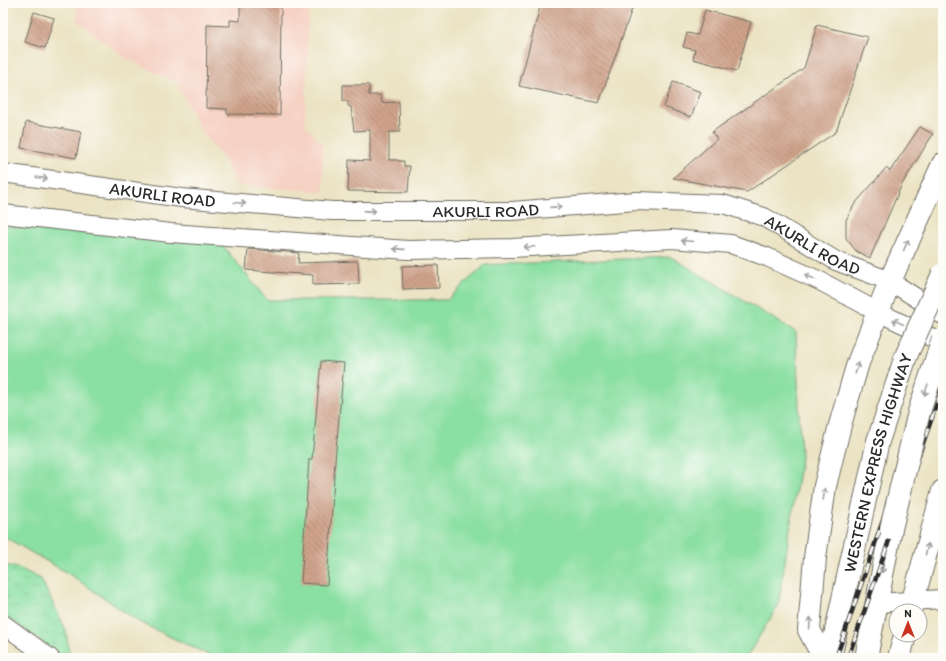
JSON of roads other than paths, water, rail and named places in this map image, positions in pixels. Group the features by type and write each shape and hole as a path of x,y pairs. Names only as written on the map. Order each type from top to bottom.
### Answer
{"main road":[{"path":"824,658 809,630 815,558 825,486 840,425 858,363 890,281 943,164"},
{"name":"WESTERN EXPRESS HIGHWAY","path":"830,658 878,441 906,356 943,274"},
{"name":"WESTERN EXPRESS HIGHWAY","path":"866,658 891,529 919,412 943,339"},
{"path":"913,603 943,491"},
{"path":"899,658 903,643"}],"street":[{"name":"AKURLI ROAD","path":"3,173 182,198 332,211 512,210 636,201 724,204 764,217 836,261 890,281 943,315"},
{"name":"AKURLI ROAD","path":"3,214 171,233 408,250 512,248 672,239 731,244 767,257 820,281 878,312 943,343"},
{"path":"925,603 943,599"},
{"path":"876,603 888,604"},
{"path":"3,624 50,658"}],"railway":[{"path":"836,658 924,400 943,353"},
{"path":"848,658 943,386"}]}
